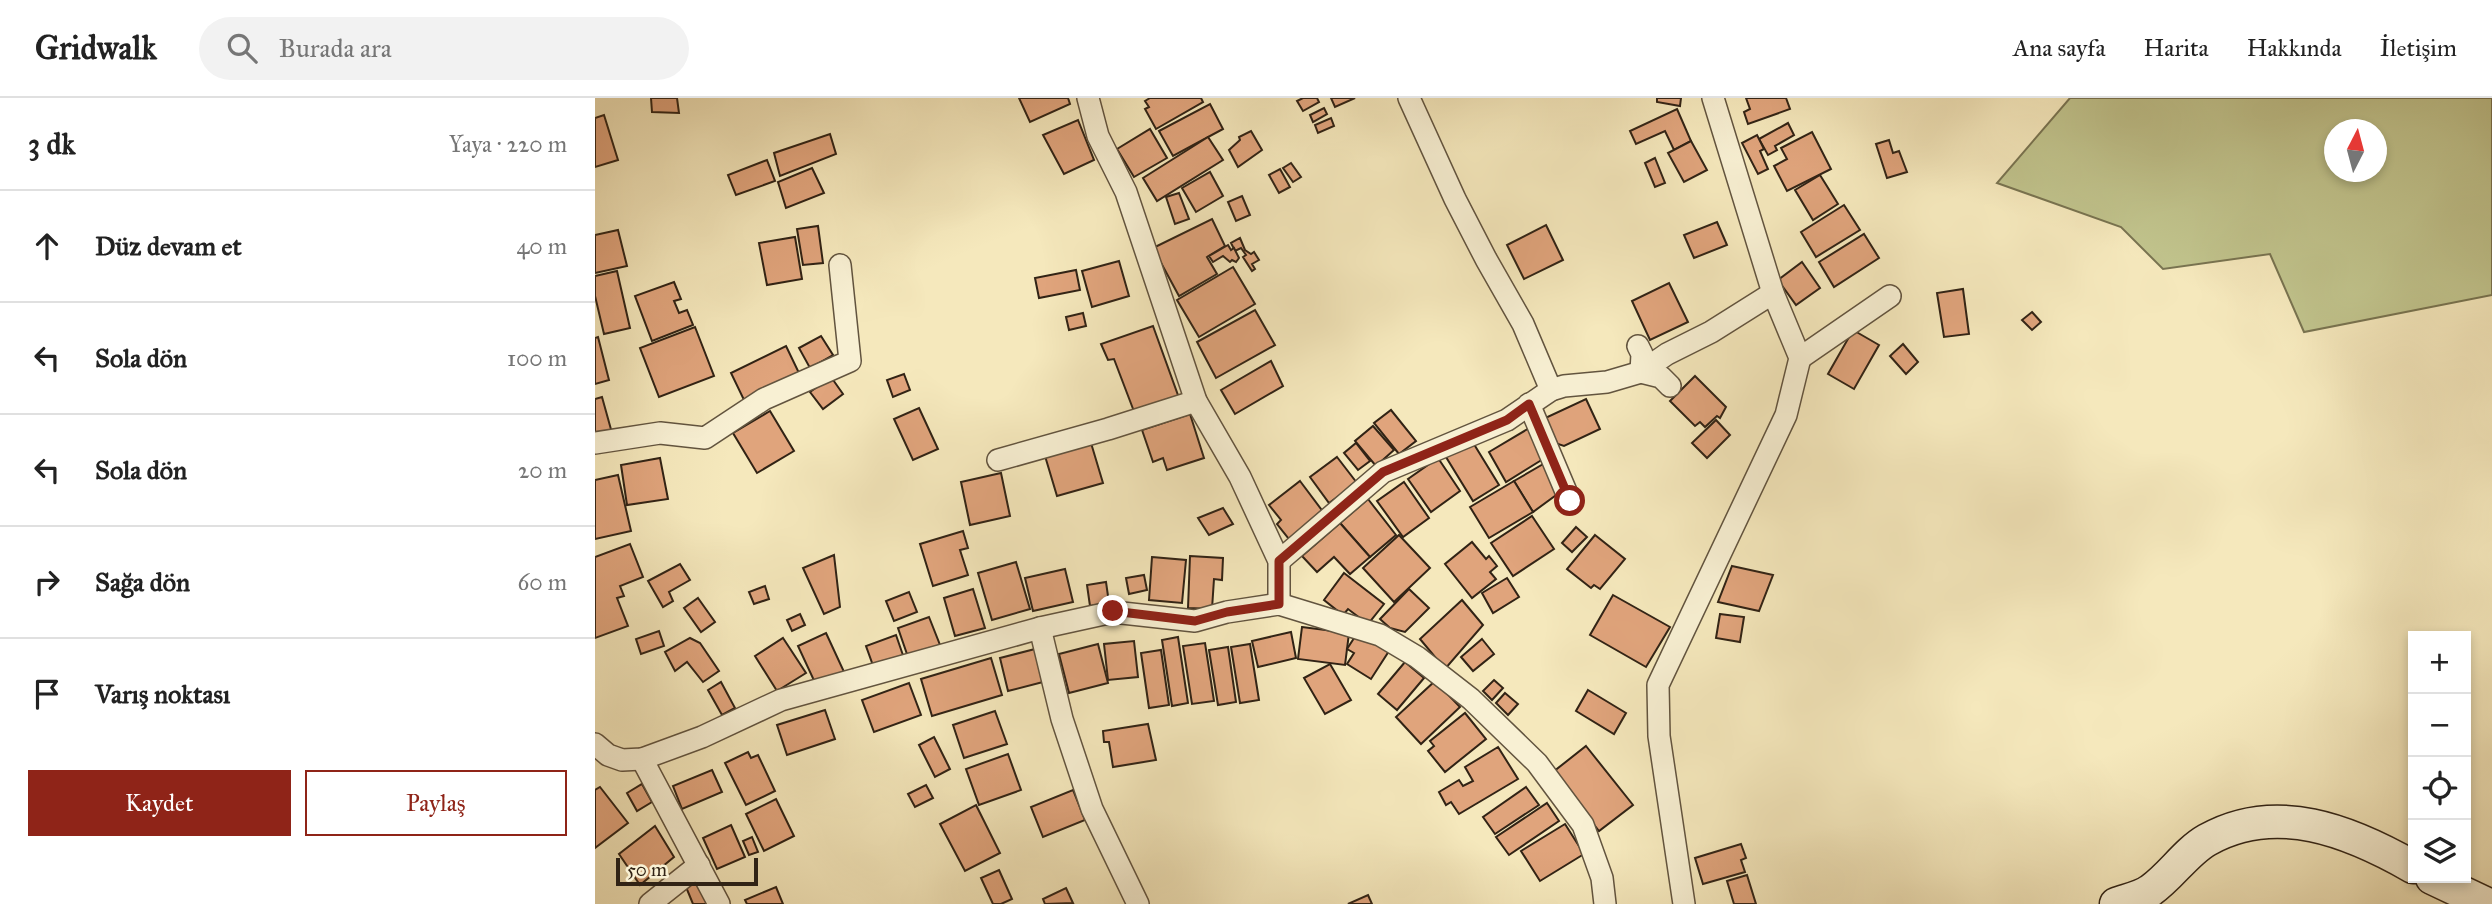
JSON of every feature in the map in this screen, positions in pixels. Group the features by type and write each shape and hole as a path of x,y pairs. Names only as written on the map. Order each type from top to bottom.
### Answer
{"street":[{"path":"1089,98 1098,136 1126,192 1196,401 1240,477 1279,561 1279,604"},
{"path":"1409,98 1461,211 1523,324 1551,390"},
{"path":"1683,904 1659,736 1658,685 1786,415 1800,358 1773,293 1713,98"},
{"path":"595,443 660,433 705,438 764,398 850,361 840,265"},
{"path":"1279,561 1383,472 1507,420 1551,390 1564,386 1607,382 1641,372 1773,293"},
{"path":"1800,358 1890,296"},
{"path":"1638,346 1642,354 1641,372"},
{"path":"1641,372 1661,377 1670,386"},
{"path":"998,460 1196,401"},
{"path":"1529,404 1570,501"},
{"path":"595,744 608,755 622,760 642,759 702,737 781,700 1039,628 1113,611 1195,621 1227,612 1279,604 1380,635 1417,657 1471,699 1537,763 1583,825 1602,878 1605,904"},
{"path":"1039,628 1062,719 1092,809 1138,904"},
{"path":"642,759 719,904"},
{"path":"2116,904 2149,892 2206,841 2253,822 2309,823 2379,848 2408,864"},
{"path":"650,904 699,865"},
{"path":"2443,883 2487,904"}],"green space":[{"path":"2070,98 2492,98 2492,295 2304,332 2270,254 2163,269 2121,227 1997,183"}],"building":[{"path":"651,98 677,98 679,113 652,112"},
{"path":"1019,98 1068,98 1070,104 1030,122"},
{"path":"1150,98 1201,98 1203,102 1156,129 1145,109 1149,107 1145,101"},
{"path":"1317,98 1319,102 1303,111 1297,101"},
{"path":"1331,98 1355,98 1335,107"},
{"path":"1657,98 1681,98 1680,106 1657,102"},
{"path":"1746,98 1786,98 1790,109 1748,124 1744,112 1750,109"},
{"path":"1210,104 1223,129 1173,156 1159,131"},
{"path":"1324,108 1327,114 1313,122 1310,115"},
{"path":"1677,109 1691,141 1674,150 1665,131 1636,144 1630,131"},
{"path":"604,115 618,160 595,167 595,118"},
{"path":"1331,118 1334,126 1318,133 1315,125"},
{"path":"1078,120 1094,160 1064,174 1043,135"},
{"path":"1788,123 1794,135 1775,146 1777,150 1768,155 1759,139"},
{"path":"1150,129 1167,158 1134,177 1117,149"},
{"path":"1251,131 1262,150 1238,167 1229,150 1240,140 1239,137"},
{"path":"1812,132 1831,169 1787,191 1774,166 1787,159 1781,148"},
{"path":"830,134 836,154 780,176 774,153"},
{"path":"1757,135 1764,149 1760,151 1768,169 1758,174 1742,143"},
{"path":"1208,137 1223,160 1157,201 1143,178"},
{"path":"1889,140 1893,153 1899,151 1907,172 1887,178 1876,144"},
{"path":"1691,141 1707,170 1684,182 1668,153"},
{"path":"1655,158 1665,183 1655,187 1645,163"},
{"path":"767,160 775,181 736,195 728,175"},
{"path":"1291,163 1301,177 1293,182 1283,168"},
{"path":"812,168 824,193 786,208 778,182"},
{"path":"1280,169 1290,187 1279,193 1269,175"},
{"path":"1210,172 1223,196 1196,212 1182,188"},
{"path":"1820,175 1838,204 1813,220 1795,190"},
{"path":"1179,193 1189,219 1175,224 1166,197"},
{"path":"1242,196 1250,215 1236,221 1228,202"},
{"path":"1844,205 1860,230 1816,257 1801,232"},
{"path":"1212,219 1225,246 1207,257 1217,274 1179,296 1153,248"},
{"path":"1717,222 1727,245 1694,258 1684,235"},
{"path":"1546,225 1563,260 1524,279 1507,245"},
{"path":"818,226 823,263 803,265 797,229"},
{"path":"618,230 627,266 595,273 595,235"},
{"path":"1864,234 1879,258 1834,287 1819,262"},
{"path":"795,237 802,279 767,285 759,243"},
{"path":"1240,238 1245,250 1251,254 1254,252 1259,260 1252,264 1255,269 1252,271 1241,248 1235,251 1231,243"},
{"path":"1228,245 1231,250 1234,248 1239,258 1236,262 1230,262 1223,256 1213,262 1209,256"},
{"path":"1119,261 1129,296 1092,307 1082,271"},
{"path":"1802,262 1820,288 1796,305 1778,280"},
{"path":"1233,267 1255,304 1199,337 1177,300"},
{"path":"1076,270 1080,290 1039,298 1035,278"},
{"path":"617,271 630,328 604,334 595,296 595,276"},
{"path":"674,282 681,299 674,301 679,313 687,310 693,325 652,341 635,296"},
{"path":"1669,283 1688,322 1650,340 1632,301"},
{"path":"1963,289 1969,334 1944,337 1937,293"},
{"path":"1255,310 1275,345 1216,378 1197,342"},
{"path":"2032,312 2041,322 2032,330 2022,320"},
{"path":"1083,313 1086,326 1069,330 1066,317"},
{"path":"1153,326 1179,398 1135,414 1114,359 1108,360 1101,344"},
{"path":"695,327 714,376 659,397 640,348"},
{"path":"1853,330 1879,345 1854,389 1828,374"},
{"path":"821,336 833,355 810,368 799,348"},
{"path":"598,337 609,380 595,384 595,338"},
{"path":"1903,344 1918,362 1906,374 1890,356"},
{"path":"786,346 799,373 744,400 731,373"},
{"path":"1271,361 1283,386 1235,414 1221,390"},
{"path":"904,374 910,390 893,397 887,380"},
{"path":"1695,376 1726,407 1720,418 1717,416 1705,427 1700,422 1695,426 1670,401"},
{"path":"831,377 843,394 823,409 810,392"},
{"path":"602,397 612,433 595,437 595,399"},
{"path":"1586,399 1600,429 1564,446 1552,442 1541,420"},
{"path":"919,408 938,449 913,460 894,419"},
{"path":"1391,410 1416,441 1399,454 1374,423"},
{"path":"770,411 794,451 757,473 733,433"},
{"path":"1190,414 1204,458 1167,470 1163,458 1153,462 1142,430"},
{"path":"1716,420 1730,435 1707,458 1692,443"},
{"path":"1373,426 1394,450 1376,466 1355,441"},
{"path":"1531,427 1548,456 1506,482 1489,452"},
{"path":"1472,441 1499,485 1473,501 1446,457"},
{"path":"1091,443 1103,483 1057,496 1045,456"},
{"path":"1356,443 1370,461 1358,470 1344,453"},
{"path":"1337,457 1357,483 1329,503 1310,477"},
{"path":"660,458 668,499 627,505 621,465"},
{"path":"1438,458 1460,491 1431,512 1408,479"},
{"path":"1545,463 1563,490 1533,512 1514,481"},
{"path":"1001,473 1010,516 970,525 961,482"},
{"path":"618,475 631,531 595,539 595,480"},
{"path":"1300,481 1324,513 1289,539 1277,524 1281,520 1269,505"},
{"path":"1514,481 1533,512 1489,538 1470,507"},
{"path":"1404,482 1429,518 1403,537 1377,501"},
{"path":"1368,499 1396,535 1370,557 1340,523"},
{"path":"1223,508 1233,524 1209,535 1198,518"},
{"path":"1532,516 1554,549 1513,576 1491,543"},
{"path":"1340,523 1370,557 1350,574 1334,557 1317,572 1302,556"},
{"path":"1576,527 1587,537 1572,552 1562,543"},
{"path":"963,531 968,548 960,550 968,575 933,586 920,544"},
{"path":"1399,535 1430,568 1394,602 1363,568"},
{"path":"1595,535 1625,559 1600,589 1594,585 1591,588 1567,569"},
{"path":"1472,542 1486,559 1489,556 1497,566 1490,572 1496,579 1472,598 1445,564"},
{"path":"630,544 643,577 620,586 624,596 617,598 628,626 595,638 595,557"},
{"path":"834,555 840,607 824,614 803,568"},
{"path":"1190,556 1223,558 1222,580 1214,579 1212,609 1188,608"},
{"path":"1152,557 1186,560 1182,603 1149,600"},
{"path":"1016,562 1030,609 992,620 978,573"},
{"path":"680,564 690,580 669,592 673,601 663,607 648,581"},
{"path":"1732,566 1773,575 1759,611 1718,602"},
{"path":"1065,569 1073,602 1033,611 1025,578"},
{"path":"1344,573 1384,604 1368,624 1348,609 1343,615 1324,600"},
{"path":"1144,575 1147,590 1129,594 1126,578"},
{"path":"1507,578 1519,597 1493,613 1482,593"},
{"path":"1106,582 1109,603 1090,606 1087,585"},
{"path":"765,586 769,599 754,604 749,592"},
{"path":"973,589 985,628 955,636 944,598"},
{"path":"1409,589 1429,608 1405,632 1390,628 1380,619"},
{"path":"909,592 917,612 894,621 886,601"},
{"path":"1613,595 1670,627 1646,667 1590,635"},
{"path":"698,598 715,622 701,632 684,608"},
{"path":"1462,600 1483,625 1445,669 1420,639"},
{"path":"800,614 805,625 792,631 787,620"},
{"path":"1720,614 1744,617 1740,642 1716,638"},
{"path":"929,617 940,645 908,657 898,628"},
{"path":"1302,627 1349,633 1345,665 1298,659"},
{"path":"659,631 664,646 641,654 636,639"},
{"path":"1291,632 1296,658 1258,667 1252,641"},
{"path":"1358,632 1389,651 1371,679 1347,664 1354,653 1347,649"},
{"path":"826,633 845,674 817,687 798,646"},
{"path":"896,635 905,661 875,671 866,646"},
{"path":"1178,637 1188,703 1172,706 1162,640"},
{"path":"690,638 700,643 719,671 703,682 687,662 675,671 665,652"},
{"path":"783,638 806,673 777,691 755,656"},
{"path":"1482,639 1494,654 1473,671 1461,657"},
{"path":"1134,641 1138,677 1108,680 1104,644"},
{"path":"1205,643 1214,701 1192,704 1183,646"},
{"path":"1098,644 1108,683 1069,693 1059,654"},
{"path":"1250,644 1259,700 1240,703 1231,647"},
{"path":"1228,647 1236,702 1218,705 1209,650"},
{"path":"1035,649 1043,682 1008,691 1000,658"},
{"path":"1161,650 1169,705 1149,708 1141,653"},
{"path":"991,658 1002,695 932,716 921,679"},
{"path":"1405,662 1424,678 1397,710 1378,694"},
{"path":"1330,664 1351,700 1325,714 1304,678"},
{"path":"1494,680 1503,688 1492,700 1483,691"},
{"path":"1435,681 1460,707 1421,744 1396,717"},
{"path":"721,682 735,708 722,715 708,690"},
{"path":"909,683 921,715 874,732 862,700"},
{"path":"1588,690 1626,713 1614,734 1576,711"},
{"path":"1505,693 1518,704 1508,715 1496,703"},
{"path":"825,710 835,739 787,755 777,725"},
{"path":"995,711 1007,744 964,758 953,725"},
{"path":"1465,713 1486,739 1445,772 1428,751 1434,746 1430,741"},
{"path":"1148,724 1156,760 1113,767 1109,742 1104,742 1103,731"},
{"path":"934,737 950,769 935,777 919,745"},
{"path":"1586,746 1633,805 1599,831 1553,772"},
{"path":"1498,747 1518,779 1459,814 1451,802 1446,805 1439,792 1459,780 1463,786 1473,781 1465,767"},
{"path":"748,752 751,758 758,755 775,791 746,805 725,763"},
{"path":"1008,754 1021,790 979,805 966,769"},
{"path":"712,770 722,792 682,809 673,786"},
{"path":"642,784 652,802 637,811 627,793"},
{"path":"926,785 933,798 915,807 908,794"},
{"path":"600,787 628,823 595,848 595,790"},
{"path":"1526,787 1539,805 1495,834 1483,817"},
{"path":"1073,790 1085,820 1043,837 1031,807"},
{"path":"776,799 794,836 764,851 746,814"},
{"path":"1547,803 1559,821 1509,855 1496,837"},
{"path":"976,805 1000,853 965,871 940,824"},
{"path":"1565,824 1584,854 1540,881 1521,851"},
{"path":"731,825 745,857 717,869 703,838"},
{"path":"655,826 674,857 640,885 619,854"},
{"path":"752,837 758,852 749,855 743,841"},
{"path":"1741,844 1746,858 1741,860 1745,872 1703,884 1695,858"},
{"path":"999,870 1012,899 993,904 981,878"},
{"path":"1747,875 1756,904 1734,904 1727,881"},
{"path":"703,880 713,904 693,904 686,887"},
{"path":"776,887 783,904 747,904 745,900"},
{"path":"1066,888 1073,903 1045,904 1043,899"},
{"path":"1368,895 1372,904 1348,904"}],"route":[{"path":"1113,611 1195,621 1227,612 1279,604 1279,561 1383,472 1507,420 1529,404 1570,501"}]}
